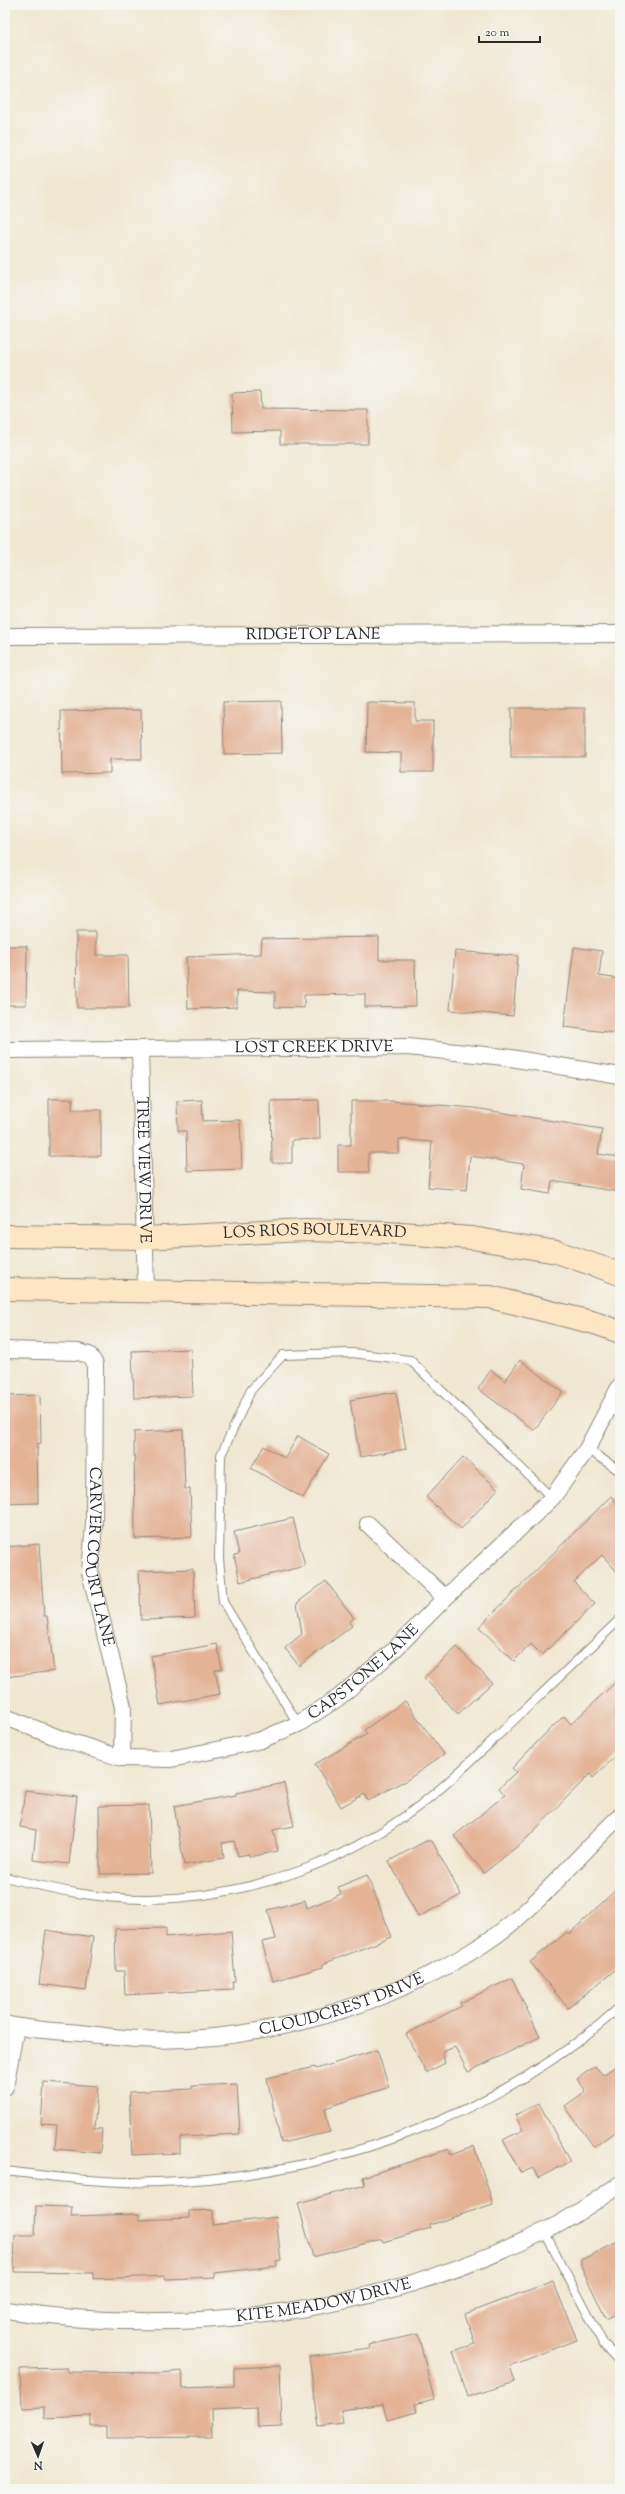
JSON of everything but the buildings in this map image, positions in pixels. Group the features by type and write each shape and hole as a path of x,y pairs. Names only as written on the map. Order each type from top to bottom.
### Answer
{"main road":[{"name":"LOS RIOS BOULEVARD","path":"5,1236 144,1238 305,1230 472,1238 557,1252 620,1274"},
{"path":"5,1290 490,1297 595,1323 620,1332"}],"street":[{"name":"RIDGETOP LANE","path":"5,636 620,634"},
{"name":"LOST CREEK DRIVE","path":"5,1050 408,1047 504,1057 620,1076"},
{"name":"TREE VIEW DRIVE","path":"140,1049 146,1291"},
{"name":"CARVER COURT LANE","path":"5,1350 78,1352 89,1356 95,1364 94,1525 90,1572 123,1708 122,1758"},
{"name":"CAPSTONE LANE","path":"5,1717 59,1738 122,1758 171,1759 261,1740 298,1724 338,1698 393,1651 445,1598 552,1498 587,1449 620,1386"},
{"path":"368,1524 445,1598"},
{"name":"CLOUDCREST DRIVE","path":"10,2025 139,2040 210,2037 277,2027 348,2008 418,1980 482,1945 533,1905 618,1823"},
{"path":"5,2087 10,2025"},
{"name":"KITE MEADOW DRIVE","path":"5,2310 39,2315 130,2323 221,2320 311,2308 405,2285 472,2262 544,2231 620,2184"}],"lane":[{"path":"298,1724 223,1602 219,1558 221,1455 251,1390 283,1355 352,1353 410,1360 552,1498"},
{"path":"587,1449 620,1471"},
{"path":"5,1877 44,1887 94,1896 149,1899 213,1894 269,1881 323,1862 374,1837 436,1793 620,1620"},
{"path":"5,2171 86,2180 158,2182 216,2178 272,2171 356,2151 419,2128 482,2101 562,2054 620,2007"},
{"path":"544,2231 604,2345 620,2362"}]}
